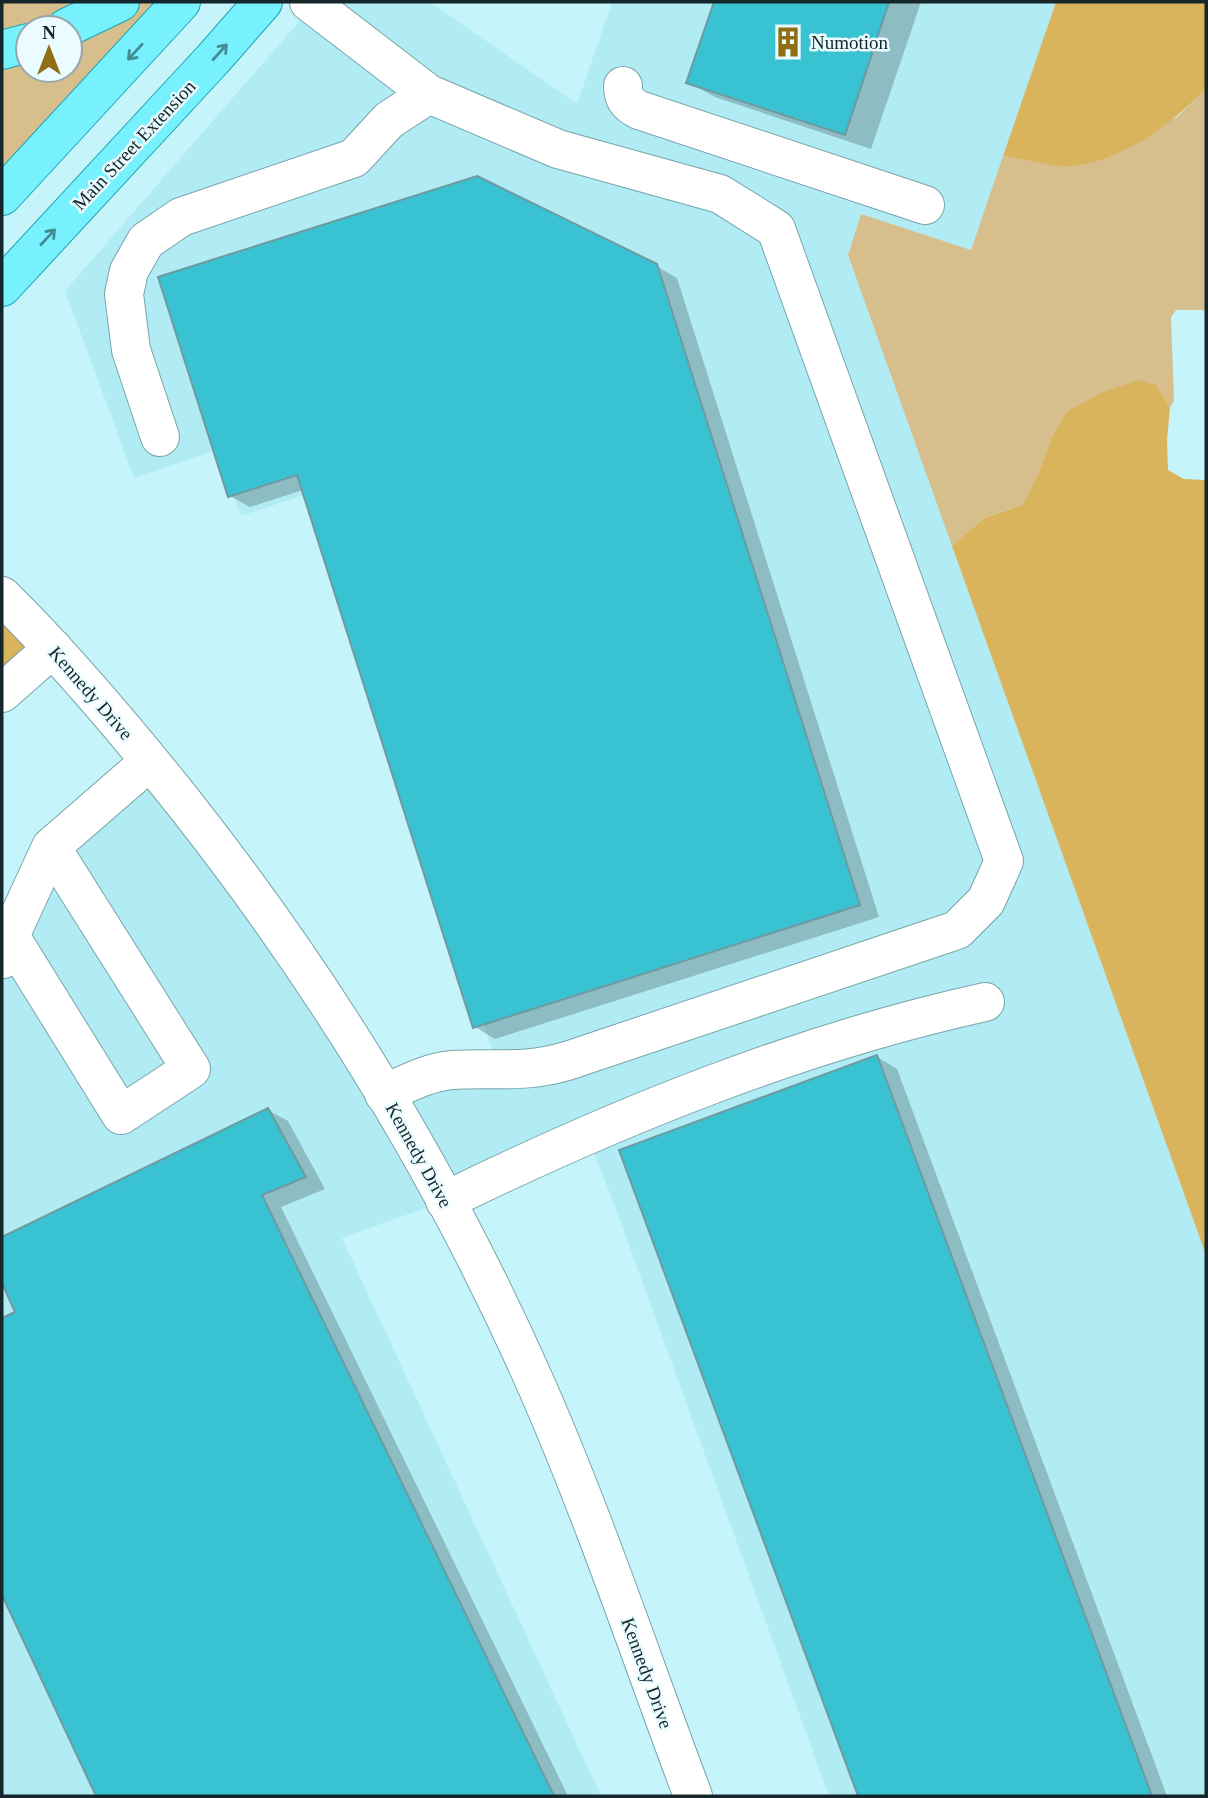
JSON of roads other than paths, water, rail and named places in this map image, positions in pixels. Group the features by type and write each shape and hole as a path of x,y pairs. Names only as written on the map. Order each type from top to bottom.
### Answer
{"main road":[{"path":"84,19 120,2"},
{"path":"2,196 181,2"},
{"name":"Main Street Extension","path":"2,287 263,2"}],"street":[{"path":"309,2 429,94 558,149 720,194 776,229 1004,861 986,901 957,930 567,1061 517,1071 450,1070 422,1077 384,1094"},
{"path":"623,86 628,103 639,110 925,205"},
{"path":"160,437 131,350 124,294 129,271 146,241 181,217 354,158 389,120 429,94"},
{"name":"Kennedy Drive","path":"2,596 52,648 150,761 257,899 305,968 384,1094 445,1201 509,1327 562,1445 693,1796"},
{"path":"2,693 52,648"},
{"path":"51,847 191,1069 121,1115 6,949 51,847 150,761"},
{"path":"445,1201 548,1152 690,1094 875,1030 985,1002"}],"place":[{"name":"Numotion","path":"788,42"}]}
